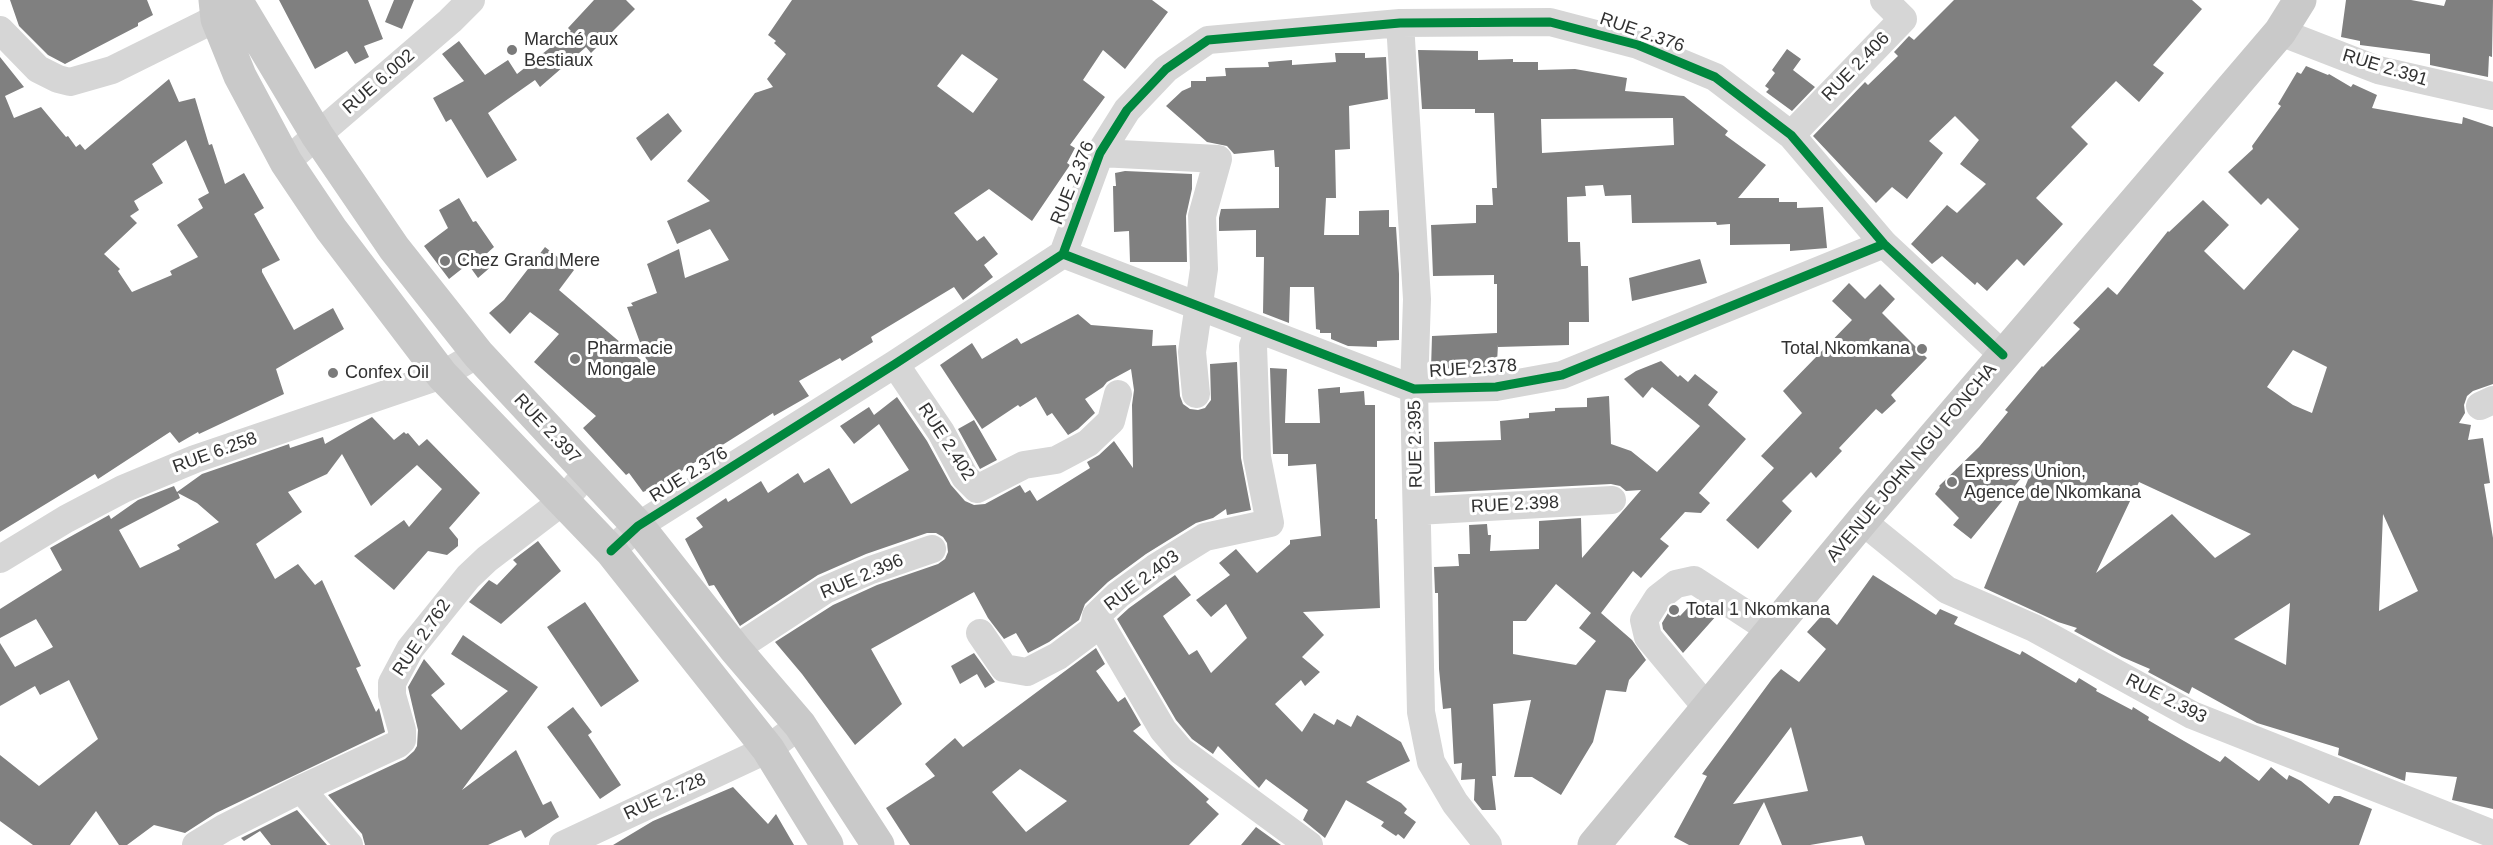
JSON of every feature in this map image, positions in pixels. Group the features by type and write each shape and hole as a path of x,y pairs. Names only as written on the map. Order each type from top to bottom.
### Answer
{"main road":[{"name":"AVENUE JOHN NGU FONCHA","path":"1594,845 1862,521 2280,32 2300,0"},
{"name":"RUE 2.397","path":"227,6 394,248 478,354 638,526 735,649 800,725 878,845"},
{"name":"RUE 2.397","path":"227,6 240,76 286,162 338,238 442,375 611,551 768,749 826,845"}],"street":[{"name":"RUE 6.002","path":"286,162 446,11 471,0"},
{"name":"RUE 2.406","path":"1791,135 1903,19 1884,0"},
{"path":"0,30 38,69 58,80 70,82 112,70 227,6"},
{"name":"RUE 2.376","path":"611,551 638,526 895,364 1063,254 1100,153 1127,110 1166,69 1208,40 1413,16 1550,11 1638,45 1715,77 1791,135 1884,244 2003,355"},
{"name":"RUE 2.395","path":"1413,16 1417,299 1414,389 1421,712 1431,762 1455,803 1488,845"},
{"name":"RUE 2.391","path":"2280,32 2378,70 2493,96"},
{"path":"1100,153 1218,159 1202,216 1204,269 1192,352 1196,394"},
{"name":"RUE 2.378","path":"1063,254 1414,389 1496,387 1562,375 1884,244"},
{"name":"RUE 2.403","path":"1259,330 1253,346 1257,457 1270,523 1205,537 1127,588 1096,616 1163,730 1181,751 1309,845"},
{"name":"RUE 6.258","path":"0,559 66,519 123,489 195,459 442,375 478,354"},
{"name":"RUE 2.402","path":"895,364 941,432 965,477 977,489 1024,465 1056,460 1088,443 1112,422 1118,394"},
{"name":"RUE 2.762","path":"196,845 224,828 301,789 398,744 402,740 402,730 392,695 392,683 410,649 456,590 480,565 563,501 588,472"},
{"name":"RUE 2.398","path":"1417,511 1612,500"},
{"name":"RUE 2.393","path":"1862,521 1947,590 2034,628 2192,715 2493,834"},
{"name":"RUE 2.396","path":"735,649 825,590 871,570 932,549"},
{"path":"1708,709 1648,638 1644,620 1658,598 1676,584 1694,580 1772,631"},
{"path":"980,633 1004,668 1027,672 1058,656 1094,629 1096,616"},
{"name":"RUE 2.728","path":"563,845 768,749 800,725"},
{"path":"301,789 349,845"}],"building":[{"path":"10,0 147,0 153,15 138,23 138,26 65,64 48,55 19,26"},
{"path":"279,0 368,0 383,39 364,46 369,57 355,64 347,51 315,69"},
{"path":"394,0 414,0 402,29 385,22"},
{"path":"594,0 626,0 635,9 591,53 586,47 540,87 535,80 488,113 517,160 487,178 451,119 446,122 433,98 464,81 442,54 459,41 485,75 508,60 517,74 571,31 568,28"},
{"path":"792,0 1152,0 1168,12 1125,69 1103,50 1083,80 1105,97 1070,145 1075,148 1067,163 1070,165 1032,221 989,189 954,213 977,241 984,236 998,254 984,265 993,277 963,300 954,287 871,337 873,342 842,361 840,358 799,381 809,396 774,416 773,413 656,487 643,492 629,473 626,475 583,428 596,416 534,362 559,334 530,312 510,334 489,313 504,300 545,247 574,270 559,290 649,367 627,307 633,306 631,303 657,293 647,264 679,249 685,278 729,260 710,229 677,244 667,221 710,201 687,181 755,93 773,87 767,79 786,54 768,35","holes":["962,54 998,79 973,113 937,86"]},
{"path":"1954,0 2192,0 2202,9 2153,65 2164,73 2139,102 2116,81 2071,127 2088,144 2036,198 2063,224 2024,266 2017,259 1987,291 1977,282 1975,285 1942,256 1932,264 1911,244 1947,205 1957,213 1986,184 1960,164 1979,140 1955,116 1929,141 1943,153 1907,199 1892,187 1876,203 1813,136 1865,82 1868,85 1898,56 1894,52 1909,36 1914,40"},
{"path":"2346,0 2411,0 2444,6 2446,0 2493,0 2492,57 2489,56 2488,77 2430,65 2430,54 2360,45 2360,41 2341,37"},
{"path":"1787,49 1801,59 1793,70 1815,87 1792,111 1766,92 1769,89 1765,86 1775,73 1772,70"},
{"path":"1418,50 1478,51 1478,60 1513,59 1513,62 1538,62 1538,70 1575,69 1627,78 1625,91 1684,96 1728,131 1725,135 1766,165 1738,198 1779,198 1779,202 1797,202 1797,208 1823,207 1827,248 1790,251 1790,244 1730,245 1730,224 1717,225 1716,222 1632,223 1631,195 1605,196 1603,185 1585,186 1586,196 1567,197 1568,242 1580,242 1581,266 1588,266 1589,322 1569,322 1569,345 1498,347 1498,344 1497,363 1488,363 1488,367 1431,369 1432,336 1497,333 1497,284 1494,284 1494,275 1433,276 1431,225 1476,223 1476,205 1493,205 1492,188 1497,188 1494,113 1475,113 1475,109 1422,109","holes":["1673,118 1674,145 1542,153 1541,119"]},
{"path":"1335,53 1365,53 1365,58 1386,57 1388,99 1349,106 1350,149 1335,150 1336,198 1326,198 1324,235 1359,235 1359,211 1389,210 1389,227 1396,227 1399,340 1377,341 1377,347 1348,346 1331,339 1331,333 1320,333 1320,330 1316,329 1314,287 1290,287 1289,323 1263,313 1264,257 1256,257 1256,230 1219,231 1219,218 1221,209 1279,208 1279,167 1275,167 1274,150 1234,154 1227,146 1207,142 1166,106 1182,91 1191,87 1191,81 1206,81 1206,77 1226,76 1225,68 1269,67 1268,62 1292,60 1292,65 1336,62"},
{"path":"0,57 24,87 5,96 14,118 41,107 76,147 80,144 85,150 169,79 179,102 195,98 209,145 212,144 225,184 244,173 264,208 254,214 280,260 262,269 262,272 294,330 333,308 344,329 276,369 284,394 199,434 198,432 179,443 170,432 98,479 95,474 0,532","holes":["186,140 209,193 198,199 203,208 177,225 198,257 170,271 172,275 132,292 118,271 120,269 104,254 137,223 130,216 139,210 134,201 163,183 152,164"]},
{"path":"2306,66 2329,74 2351,87 2353,84 2377,95 2372,108 2462,124 2463,117 2493,127 2493,384 2473,391 2467,396 2464,405 2465,413 2459,423 2471,425 2468,440 2483,438 2490,483 2484,484 2493,538 2493,809 2452,800 2457,777 2406,772 2405,781 2338,755 2339,748 2257,723 2192,687 2189,694 2148,672 2150,669 2074,631 2077,628 2058,622 1984,588 2036,460 1971,539 1953,525 1959,518 1935,494 1939,486 1979,447 2008,412 2005,410 2042,366 2080,329 2073,323 2108,287 2117,295 2168,231 2203,200 2229,225 2204,251 2244,290 2299,229 2268,198 2261,205 2228,172 2253,149 2252,146 2281,106 2278,104 2297,72 2301,74","holes":["2293,350 2327,367 2312,413 2293,405 2267,387","2139,482 2251,534 2215,558 2172,514 2096,573","2383,514 2418,591 2379,611","2290,603 2286,665 2234,639"]},
{"path":"668,113 682,131 651,161 636,138"},
{"path":"1125,171 1192,174 1192,189 1186,216 1187,262 1130,262 1129,231 1114,232 1115,173"},
{"path":"459,198 473,222 476,221 494,247 485,255 493,265 478,278 468,264 449,279 424,246 448,228 439,210"},
{"path":"1700,259 1707,283 1632,301 1629,278"},
{"path":"1849,283 1865,299 1880,284 1895,299 1882,313 1927,358 1891,395 1896,401 1882,414 1876,409 1839,448 1842,451 1816,478 1811,472 1782,501 1792,511 1758,549 1726,520 1774,468 1761,456 1802,413 1783,391 1852,320 1832,301"},
{"path":"1078,314 1091,325 1153,330 1152,346 1176,345 1180,396 1183,404 1190,409 1205,408 1211,400 1210,364 1237,362 1241,458 1251,510 1227,515 1226,509 1213,518 1196,523 1146,554 1108,582 1085,604 1079,620 1049,642 1028,653 1016,633 1004,639 988,618 974,592 871,649 902,704 855,745 775,642 833,605 877,585 938,564 945,559 948,552 947,543 943,537 936,533 927,533 866,554 818,575 740,626 714,585 709,586 685,539 703,527 696,518 726,498 728,502 761,481 768,493 798,473 804,483 829,468 851,504 909,470 879,424 854,444 840,426 869,407 874,415 897,397 927,441 951,485 965,501 974,505 985,504 1020,485 1025,493 1030,490 1037,501 1090,468 1087,462 1099,455 1114,441 1133,468 1132,405 1134,390 1131,369 1107,382 1085,399 1095,413 1068,435 1052,413 1047,416 1036,397 1020,407 1018,405 982,429 940,365 972,343 982,359 1017,338 1021,344"},
{"path":"1661,361 1678,377 1680,375 1688,382 1695,374 1718,392 1708,405 1746,439 1699,493 1710,503 1701,513 1685,512 1660,539 1669,546 1641,578 1633,571 1601,613 1632,640 1646,660 1629,680 1626,692 1606,690 1593,742 1561,795 1532,777 1514,777 1531,700 1493,704 1496,776 1492,776 1496,810 1482,810 1474,800 1475,779 1461,780 1462,763 1454,764 1451,708 1443,709 1439,669 1438,593 1435,593 1434,567 1459,566 1458,554 1470,554 1469,525 1487,524 1488,535 1491,535 1490,551 1539,549 1539,521 1581,518 1582,558 1641,490 1626,491 1620,486 1611,484 1435,493 1434,442 1501,440 1500,421 1529,418 1529,413 1555,411 1555,408 1587,407 1587,398 1609,396 1611,444 1631,451 1657,472 1700,426 1652,387 1643,398 1624,379 1636,371","holes":["1556,584 1591,613 1579,628 1596,641 1576,665 1513,654 1513,621 1526,621"]},
{"path":"1270,368 1287,369 1285,423 1320,423 1318,389 1340,387 1340,393 1364,391 1365,405 1375,405 1375,519 1377,519 1380,608 1303,612 1324,635 1302,657 1320,672 1305,686 1301,680 1275,704 1302,732 1314,713 1334,725 1337,719 1351,727 1357,715 1401,742 1410,761 1366,782 1401,803 1407,809 1404,813 1416,822 1404,839 1381,826 1384,822 1346,800 1325,838 1303,820 1308,810 1266,779 1259,788 1218,746 1213,754 1192,739 1176,720 1117,619 1175,575 1191,595 1163,616 1189,655 1197,650 1211,673 1247,638 1226,604 1211,617 1196,600 1230,575 1219,563 1236,549 1257,573 1290,544 1290,540 1321,536 1316,464 1288,466 1288,454 1273,454"},
{"path":"372,417 394,440 404,432 408,433 419,446 427,439 480,493 449,528 458,539 458,546 447,555 428,551 394,590 354,556 404,520 409,527 442,489 417,465 371,506 342,454 327,474 288,492 302,512 256,544 275,579 298,564 315,585 322,580 361,666 356,668 376,712 379,708 385,732 216,813 185,833 154,825 127,845 119,845 96,811 70,845 33,845 0,821 0,755 39,786 98,739 69,680 40,695 35,686 0,706 0,643 15,667 53,647 36,619 0,638 0,609 62,570 50,548 109,515 111,519 138,500 174,486 177,492 202,474 289,444 290,448 323,437 325,444","holes":["178,493 197,503 219,522 177,545 180,549 140,568 119,530 180,498"]},
{"path":"974,420 997,460 980,469 958,429"},
{"path":"538,541 561,571 501,624 469,602 489,580 497,585 517,564 513,560"},
{"path":"1873,575 1936,615 1940,609 1958,617 1954,624 2020,655 2022,651 2076,683 2079,678 2097,689 2096,691 2132,710 2133,707 2149,717 2148,720 2220,762 2225,756 2259,781 2271,767 2287,780 2289,775 2301,781 2329,804 2334,796 2340,796 2372,809 2359,845 1865,845 1862,836 1810,845 1782,845 1764,802 1739,845 1689,845 1674,837 1707,776 1702,774 1772,679 1781,669 1799,682 1826,649 1807,632 1824,613 1837,625","holes":["1791,727 1808,791 1733,804"]},
{"path":"1695,600 1717,615 1683,653 1663,629 1662,623 1671,608 1680,616"},
{"path":"585,602 639,681 601,707 547,627"},
{"path":"463,635 538,687 462,790 516,750 543,805 551,801 559,817 525,838 521,830 488,845 365,845 362,834 328,795 405,759 414,751 417,746 418,730 408,687 424,659 445,684 431,695 461,730 508,691 451,654"},
{"path":"1096,648 1105,664 1096,671 1118,702 1125,697 1141,725 1133,731 1209,799 1206,802 1219,814 1189,845 910,845 886,808 935,776 925,764 955,738 963,747","holes":["1020,769 1067,801 1026,832 992,792"]},
{"path":"974,653 995,682 985,688 977,674 960,684 951,666"},
{"path":"573,707 592,732 588,735 621,785 600,799 547,727"},
{"path":"733,787 768,824 776,814 794,845 613,845 653,821"},
{"path":"297,810 327,845 271,845 260,831 244,841 241,838"},
{"path":"1256,827 1281,845 1241,845"}],"cycle path":[{"path":"611,551 638,526 895,364 1063,254 1100,153 1127,110 1166,69 1208,40 1400,23 1550,22 1638,45 1715,77 1791,135 1884,244 2003,355"},
{"path":"1063,254 1414,389 1496,387 1562,375 1884,244"}],"place":[{"name":"Marché aux Bestiaux","path":"512,50"},
{"name":"Chez Grand Mere","path":"445,261"},
{"name":"Total Nkomkana","path":"1922,349"},
{"name":"Pharmacie Mongale","path":"575,359"},
{"name":"Confex Oil","path":"333,373"},
{"name":"Express Union, Agence de Nkomkana","path":"1952,482"},
{"name":"Total 1 Nkomkana","path":"1674,610"}]}
